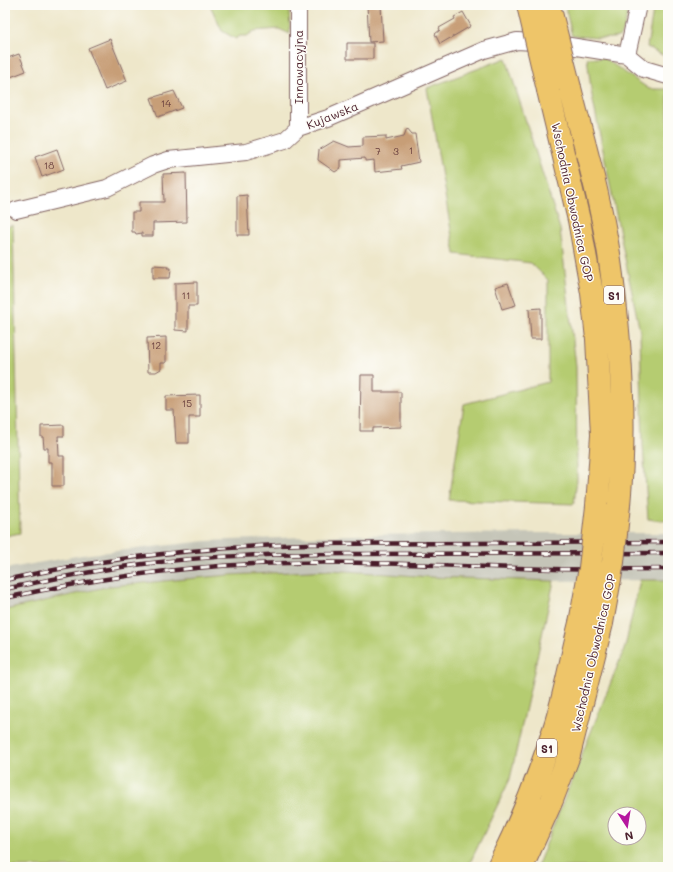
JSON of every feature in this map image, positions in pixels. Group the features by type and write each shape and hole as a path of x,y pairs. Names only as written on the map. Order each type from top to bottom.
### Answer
{"highway":[{"name":"Wschodnia Obwodnica GOP","path":"498,867 510,844 538,776 554,728 580,623 590,568 597,506 602,435 597,340 592,293 579,220 528,5"},
{"name":"Wschodnia Obwodnica GOP","path":"522,867 552,800 569,756 602,623 613,562 622,473 623,439 620,346 609,253 599,204 549,5"}],"street":[{"name":"Innowacyjna","path":"298,5 298,128"},
{"path":"638,5 627,55 644,69 668,76"},
{"name":"Kujawska","path":"16,210 107,188 153,165 168,160 246,152 285,140 298,128 328,118 484,50 517,41 551,43 627,55"}],"shaded area":[{"path":"668,533 668,580 554,581 432,577 331,570 229,575 110,586 5,610 5,569 82,555 206,541 350,535"}],"green space":[{"path":"210,5 289,5 290,34 279,29 254,31 247,36 240,36 236,39 222,31"},
{"path":"565,5 628,5 624,29 620,36 611,38 572,36"},
{"path":"654,5 668,5 668,58 647,47"},
{"path":"506,58 560,229 576,366 577,479 574,504 449,500 464,404 548,382 548,280 531,263 455,254 427,88"},
{"path":"587,58 604,58 649,89 668,89 668,521 648,519 643,446 640,332 592,96"},
{"path":"13,225 20,533 5,536 5,228"},
{"path":"331,570 432,577 554,581 510,779 468,867 5,867 5,610 110,586 229,575"},
{"path":"640,580 668,580 668,867 537,867 625,647"}],"building":[{"path":"367,5 381,5 383,41 369,42"},
{"path":"463,12 471,26 440,44 435,34 440,30 439,28 455,19 454,17"},
{"path":"110,39 127,81 105,90 88,48"},
{"path":"347,43 373,43 373,59 347,59"},
{"path":"19,54 26,71 8,78 5,71 5,59"},
{"path":"174,91 182,108 158,117 151,98"},
{"path":"407,128 412,134 415,134 419,162 401,166 402,169 375,172 374,160 365,161 365,158 341,160 341,168 335,172 318,160 319,150 334,141 349,147 363,146 363,137 386,136 386,140 404,136"},
{"path":"57,149 64,169 42,177 35,157"},
{"path":"186,173 187,222 153,223 153,236 142,236 142,233 136,234 135,232 132,232 132,212 139,212 139,202 164,202 163,174"},
{"path":"247,195 249,235 237,235 237,196"},
{"path":"153,265 168,266 167,268 171,268 170,278 153,278"},
{"path":"197,282 197,306 188,306 188,331 175,330 175,283"},
{"path":"508,283 516,305 502,309 495,287"},
{"path":"541,308 541,339 531,339 529,309"},
{"path":"166,337 166,363 161,363 161,369 156,372 148,372 147,338"},
{"path":"361,375 374,375 374,392 401,392 401,427 373,428 373,431 360,431"},
{"path":"200,395 200,417 189,417 189,443 176,443 174,410 166,410 166,396"},
{"path":"64,425 64,436 58,436 59,456 64,456 64,486 52,486 52,462 48,462 48,448 44,448 43,437 41,437 41,426"}],"railway":[{"path":"5,580 80,565 155,554 269,545 668,542"},
{"path":"5,589 126,566 221,557 324,554 668,553"},
{"path":"5,598 97,580 190,568 253,564 329,562 516,568 668,569"}]}
